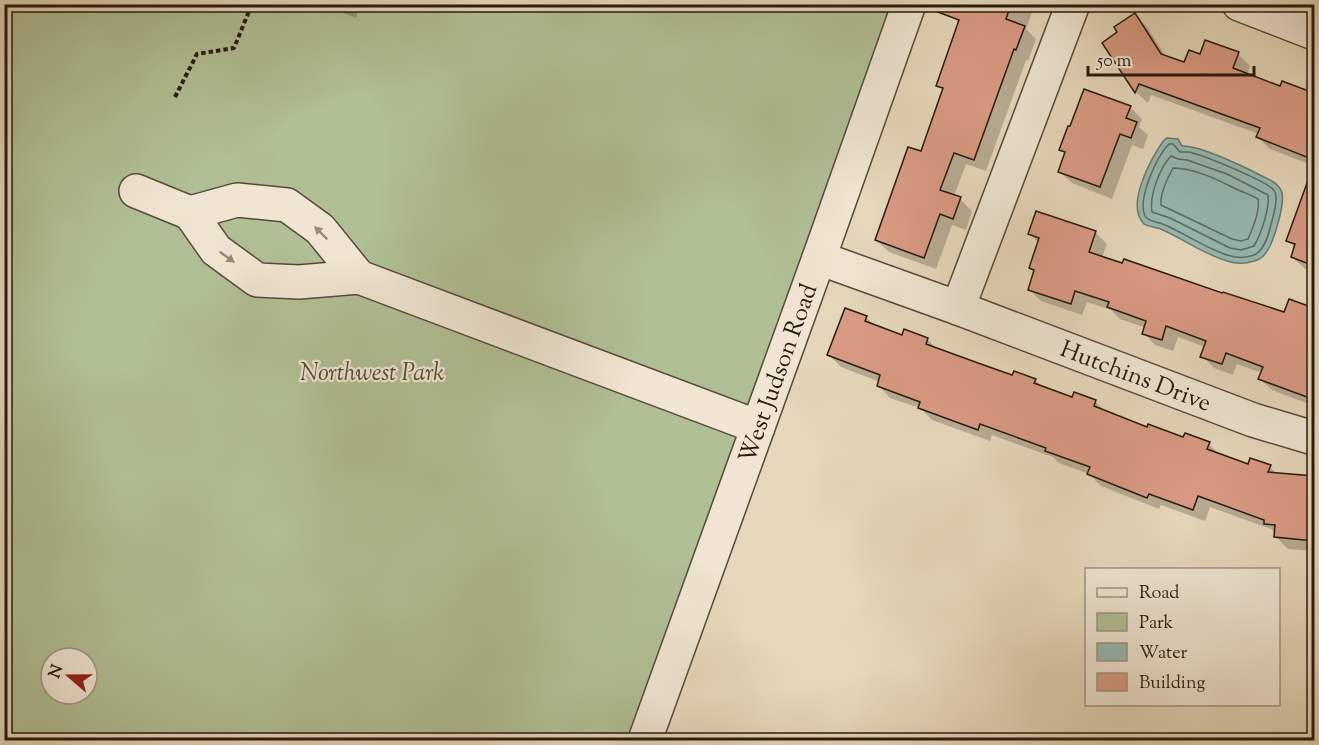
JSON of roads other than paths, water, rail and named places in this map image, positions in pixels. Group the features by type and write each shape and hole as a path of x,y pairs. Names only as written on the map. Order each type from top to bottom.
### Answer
{"street":[{"name":"West Judson Road","path":"645,741 909,4"},
{"path":"958,308 1073,4"},
{"path":"1239,4 1314,33"},
{"path":"136,191 190,213 216,250 257,280 299,282 359,277 758,427"},
{"path":"190,213 237,200 287,205 320,229 359,277"},
{"name":"Hutchins Drive","path":"819,258 1253,420 1310,437 1314,436"}],"water":[{"path":"1167,138 1178,139 1182,146 1200,149 1237,164 1271,180 1280,188 1282,206 1278,225 1268,249 1261,258 1247,263 1230,262 1161,229 1143,223 1137,207 1140,187 1154,156"}],"park label":[{"name":"Northwest Park","path":"372,372"}]}
